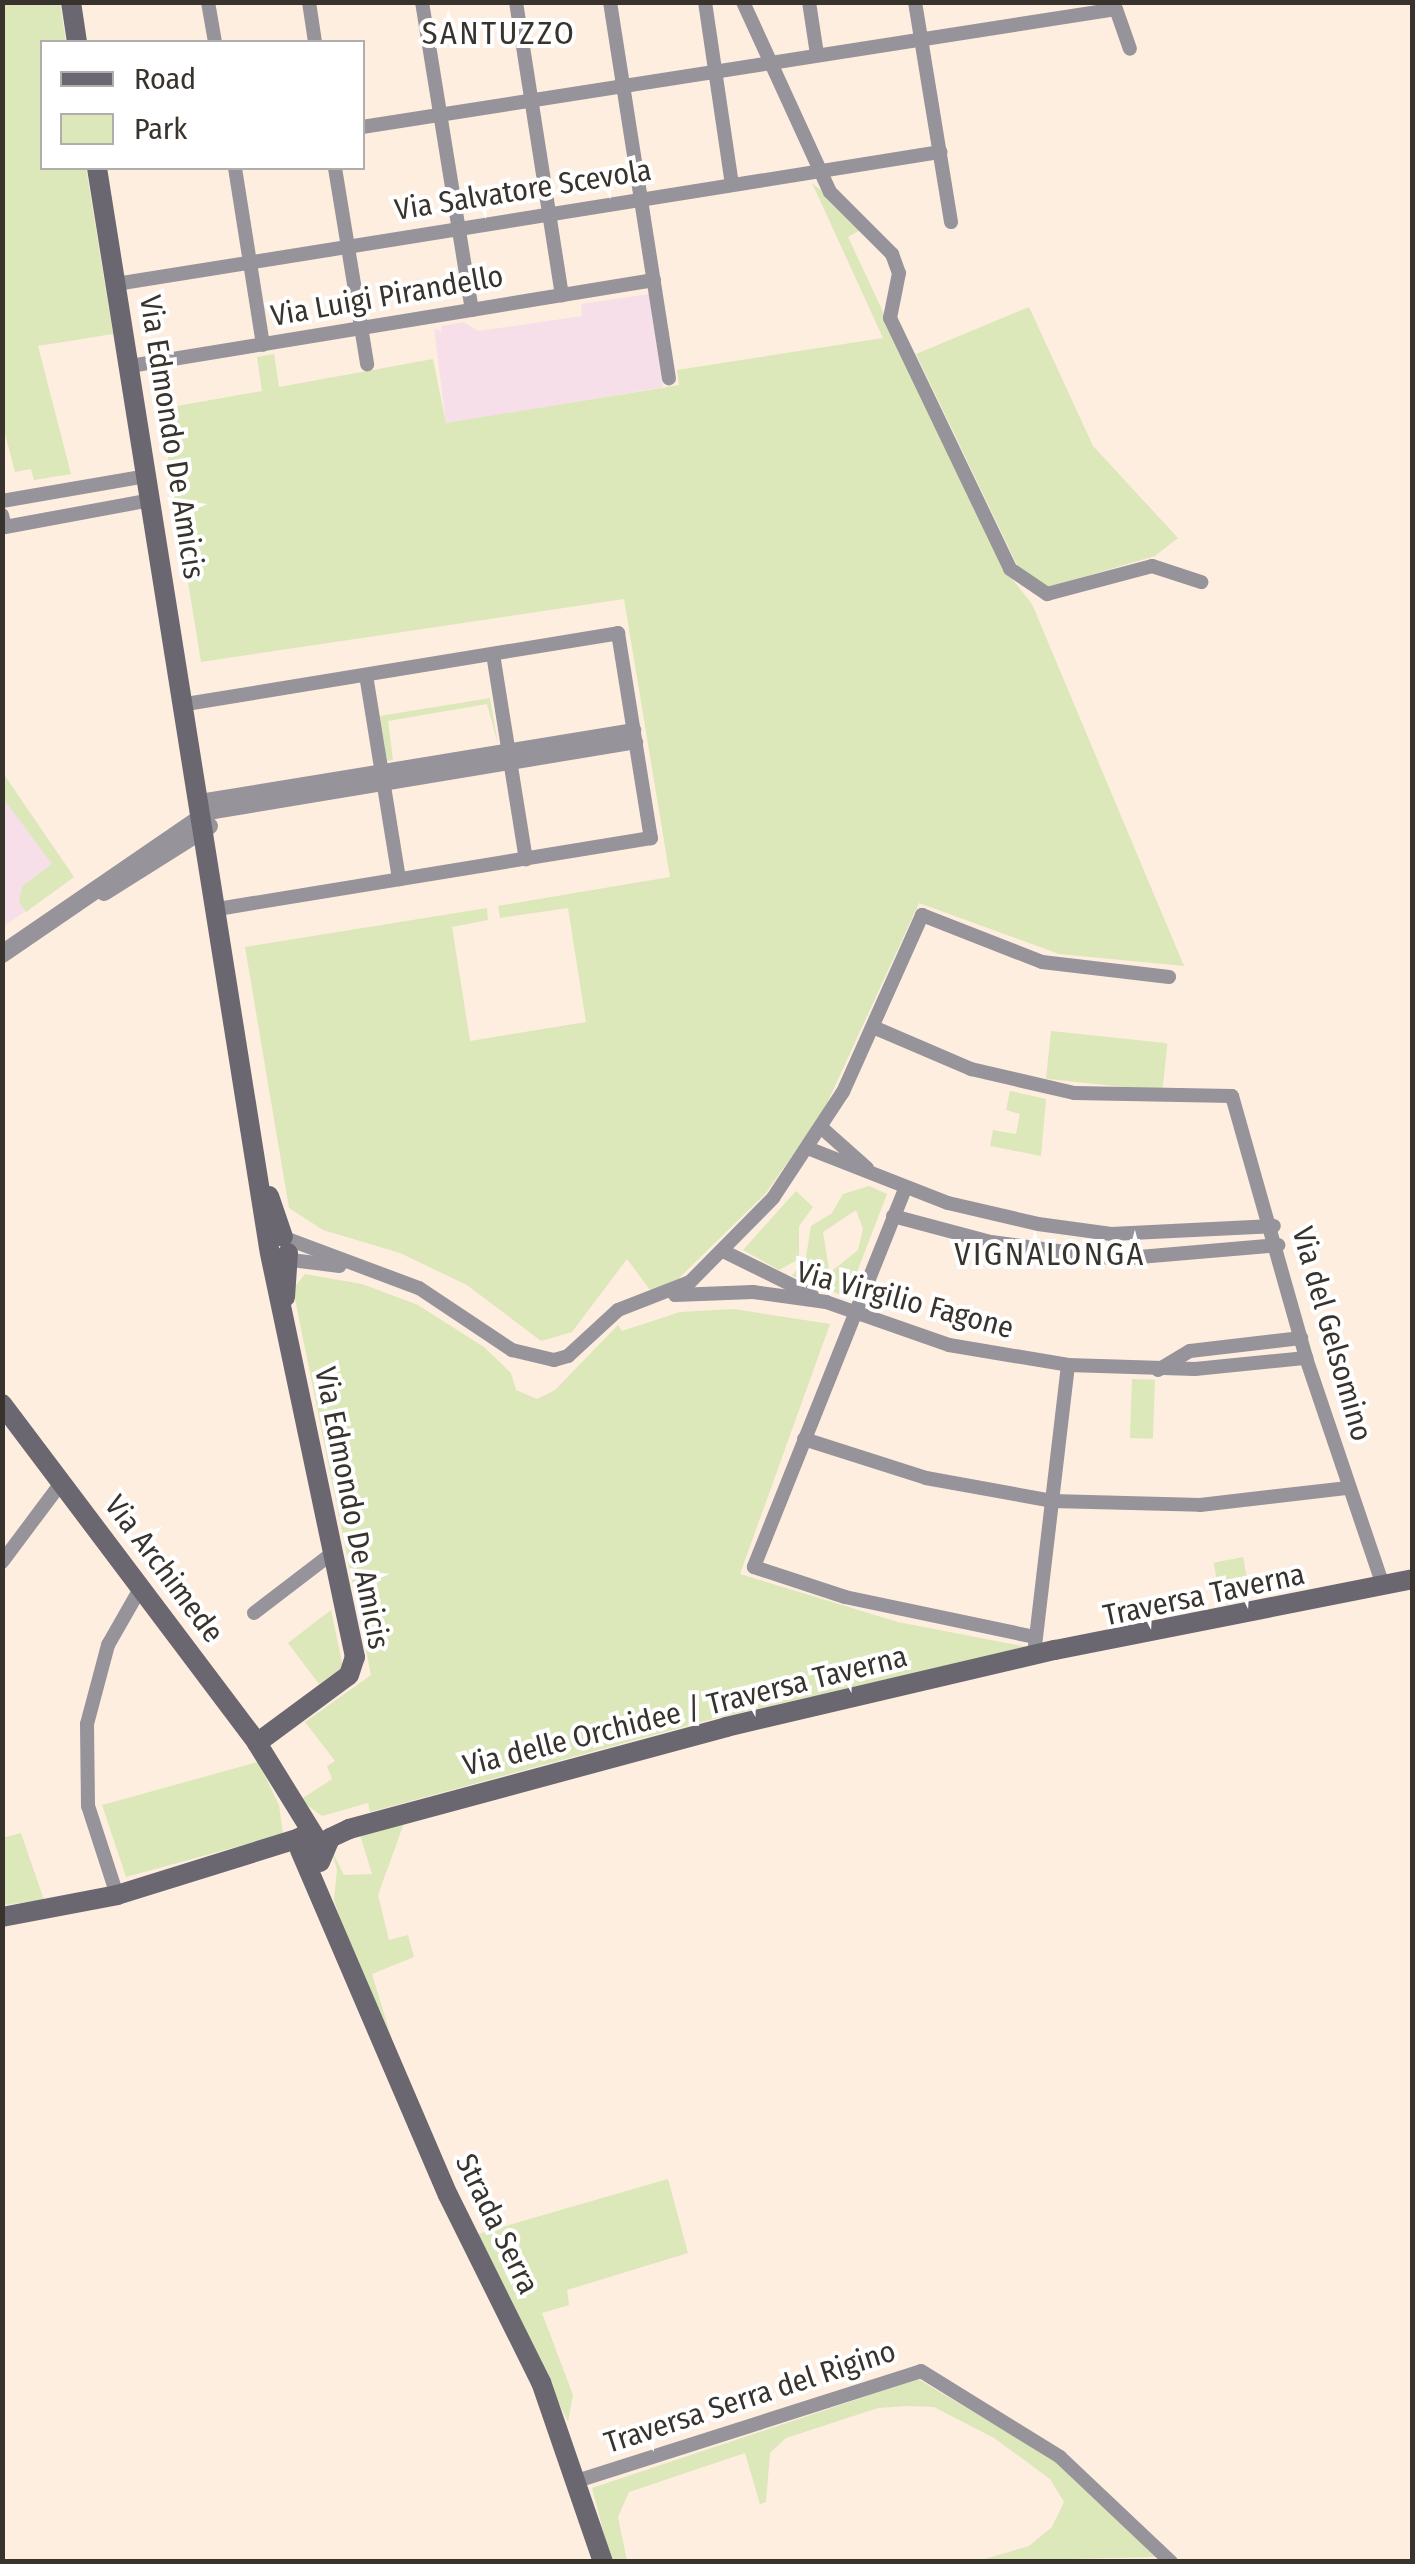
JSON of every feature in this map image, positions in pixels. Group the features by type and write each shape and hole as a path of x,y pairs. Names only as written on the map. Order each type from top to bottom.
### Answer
{"main road":[{"path":"71,2 77,40"},
{"name":"Via Edmondo De Amicis","path":"97,170 204,823 284,1250"},
{"name":"Via Edmondo De Amicis","path":"204,823 224,908 284,1250"},
{"path":"284,1250 292,1358"},
{"path":"284,1250 292,1358"},
{"name":"Via Edmondo De Amicis","path":"257,1742 353,1670 335,1551 292,1358"},
{"name":"Via Archimede","path":"2,1404 257,1742 309,1840"},
{"path":"1384,1585 1412,1579"},
{"name":"Via delle Orchidee / Traversa Taverna","path":"2,1917 117,1894 726,1727 1036,1647 1384,1585"},
{"name":"Strada Serra","path":"309,1840 327,1916 580,2480 604,2562"}],"street":[{"path":"208,2 214,40"},
{"path":"309,2 315,40"},
{"path":"422,2 472,310"},
{"path":"516,2 562,295"},
{"path":"610,2 669,378"},
{"path":"705,2 732,184"},
{"path":"744,2 830,192 892,254 899,272 890,318 1018,579 1047,594 1152,566 1201,582"},
{"path":"810,2 818,54"},
{"path":"916,2 951,222"},
{"path":"365,126 1116,8 1130,49"},
{"name":"Via Salvatore Scevola","path":"116,284 940,152"},
{"path":"235,170 263,345"},
{"path":"335,170 368,364"},
{"name":"Via Luigi Pirandello","path":"130,366 654,280"},
{"path":"2,501 146,476"},
{"path":"124,480 129,504"},
{"path":"2,516 5,527 151,500"},
{"path":"187,710 366,674 618,633 651,838 224,908"},
{"path":"494,654 526,858"},
{"path":"366,674 399,880"},
{"path":"2,954 204,823 383,778 635,736"},
{"path":"47,924 166,855 204,823"},
{"path":"284,1250 366,1270 449,1304 512,1350 554,1360 568,1356 618,1310 669,1296 725,1252 810,1149 874,1027 922,915 1042,962 1169,977"},
{"name":"Via del Gelsomino","path":"874,1027 971,1069 1074,1094 1232,1096 1274,1226 1306,1358 1384,1585"},
{"path":"823,1130 879,1178"},
{"path":"810,1149 905,1189 1038,1224 1162,1234 1274,1226"},
{"path":"905,1189 754,1566 845,1597 1036,1647 1068,1366"},
{"path":"894,1216 1032,1250 1160,1258 1278,1245"},
{"path":"1032,1250 1038,1224"},
{"path":"1160,1258 1162,1234"},
{"path":"284,1250 366,1270"},
{"path":"725,1252 826,1302"},
{"name":"Via Virgilio Fagone","path":"669,1296 753,1292 826,1302 949,1345 1068,1366 1158,1370 1306,1358"},
{"path":"1158,1370 1190,1351 1301,1338"},
{"path":"804,1438 926,1478 1052,1501 1200,1505 1348,1488"},
{"path":"2,1562 61,1483"},
{"path":"254,1614 335,1551"},
{"path":"117,1894 88,1806 87,1724 108,1645 140,1588"},
{"name":"Traversa Serra del Rigino","path":"580,2480 920,2371 1060,2457 1171,2562"}],"shaded area":[{"path":"649,294 663,387 446,424 434,328 442,332 441,326 464,322 478,331 582,316 581,304"},
{"path":"2,773 74,877 3,927 2,927"}],"green space":[{"path":"2,3 60,3 66,40 40,40 40,170 86,170 113,334 38,346 71,474 34,480 31,469 15,472 3,426"},
{"path":"812,183 866,227 848,237 1002,566 1032,604 1184,966 1059,954 919,903 824,1110 766,1193 677,1280 650,1290 627,1259 572,1332 541,1341 467,1285 400,1253 323,1230 289,1208 245,947 487,908 488,920 452,927 470,1041 586,1022 568,908 500,918 498,906 670,877 624,599 201,662 160,409 262,391 257,357 274,354 279,387 433,359 446,423 679,385 677,370 883,338"},
{"path":"1029,307 1093,446 1178,538 1155,556 1049,587 1018,567 916,354"},
{"path":"490,698 498,744 487,704 388,721 393,760 387,761 380,716"},
{"path":"3,773 74,877 26,912 19,902 22,886 52,864 3,798"},
{"path":"1051,1031 1167,1043 1162,1091 1046,1079"},
{"path":"1010,1091 1046,1099 1041,1156 990,1146 993,1130 1016,1134 1020,1114 1006,1110"},
{"path":"869,1186 887,1194 847,1298 816,1284 858,1250 863,1229 856,1210 823,1232 829,1269 810,1281 792,1276 806,1257 811,1226 832,1213 843,1194"},
{"path":"796,1191 813,1207 799,1226 799,1259 779,1270 743,1250"},
{"path":"305,1274 362,1284 418,1305 484,1347 511,1373 516,1390 537,1399 555,1390 618,1325 622,1331 680,1312 734,1309 830,1324 740,1574 898,1622 1027,1647 709,1720 370,1812 368,1803 322,1816 300,1800 332,1779 327,1766 335,1761 305,1722 371,1675 293,1289"},
{"path":"1132,1379 1155,1380 1153,1439 1130,1438"},
{"path":"1243,1557 1251,1599 1222,1605 1214,1563"},
{"path":"331,1610 343,1667 319,1684 288,1643"},
{"path":"258,1762 279,1805 283,1834 126,1877 102,1805"},
{"path":"404,1823 378,1895 389,1940 408,1935 414,1957 372,1974 394,2046 357,1971 334,1900 337,1870 331,1849 344,1875 372,1874 360,1835"},
{"path":"21,1833 44,1900 3,1905 2,1838"},
{"path":"668,2179 688,2253 567,2290 569,2305 542,2313 573,2395 568,2422 478,2234"},
{"path":"918,2379 1056,2461 1157,2557 978,2561 1029,2546 1052,2527 1064,2502 1050,2479 994,2438 934,2407 909,2406 878,2408 786,2438 770,2453 766,2502 760,2504 745,2453 629,2492 618,2517 627,2561 611,2561 592,2488"}],"district":[{"name":"SANTUZZO","path":"499,33"},
{"name":"VIGNALONGA","path":"1050,1254"}]}
